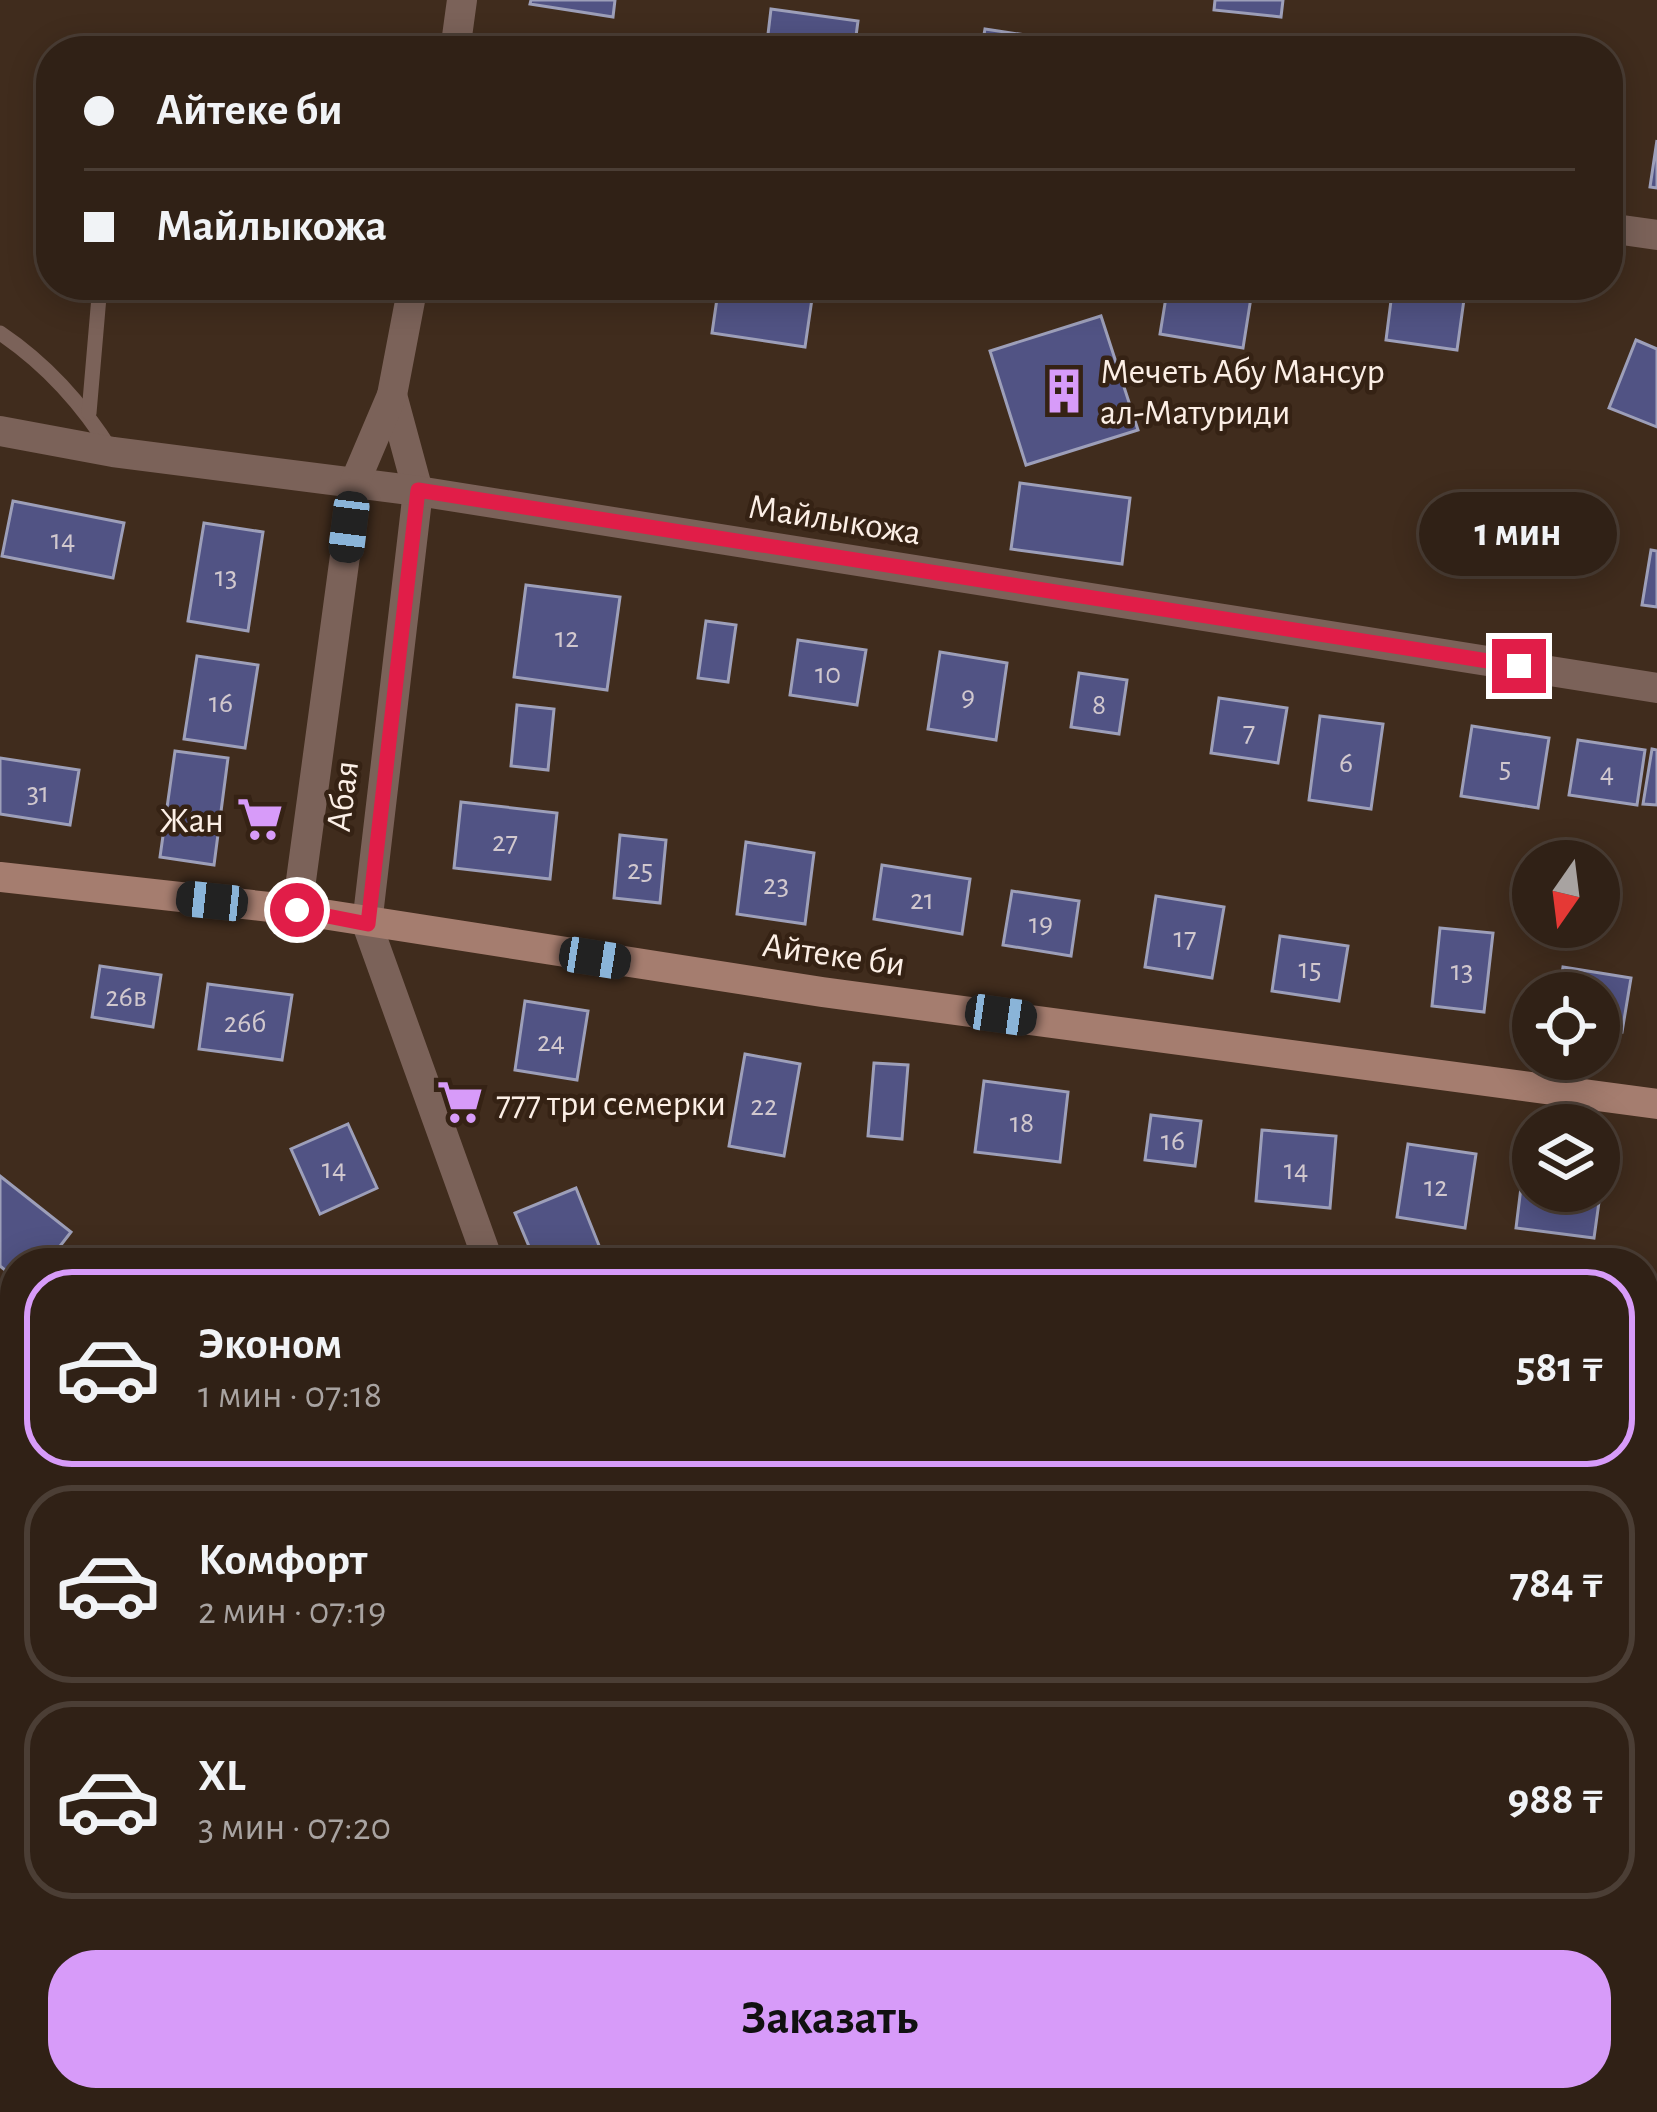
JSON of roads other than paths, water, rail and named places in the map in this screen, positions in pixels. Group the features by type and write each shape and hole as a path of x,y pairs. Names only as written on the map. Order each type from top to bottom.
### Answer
{"street":[{"path":"457,36 462,0"},
{"path":"1623,230 1657,235"},
{"name":"Абая","path":"297,910 355,482 392,395 409,300"},
{"name":"Абая","path":"392,395 418,490 368,924 484,1248"},
{"name":"Майлыкожа","path":"0,431 112,452 418,490 1657,688"},
{"name":"Айтеке би","path":"0,877 297,910 822,992 1657,1104"}],"lane":[{"path":"88,413 99,300"},
{"path":"0,333 26,350 88,413 112,452"}],"place":[{"name":"Мечеть Абу Мансур ал-Матуриди","path":"1064,391"},
{"name":"Жан","path":"260,819"},
{"name":"777 три семерки","path":"460,1102"}]}
